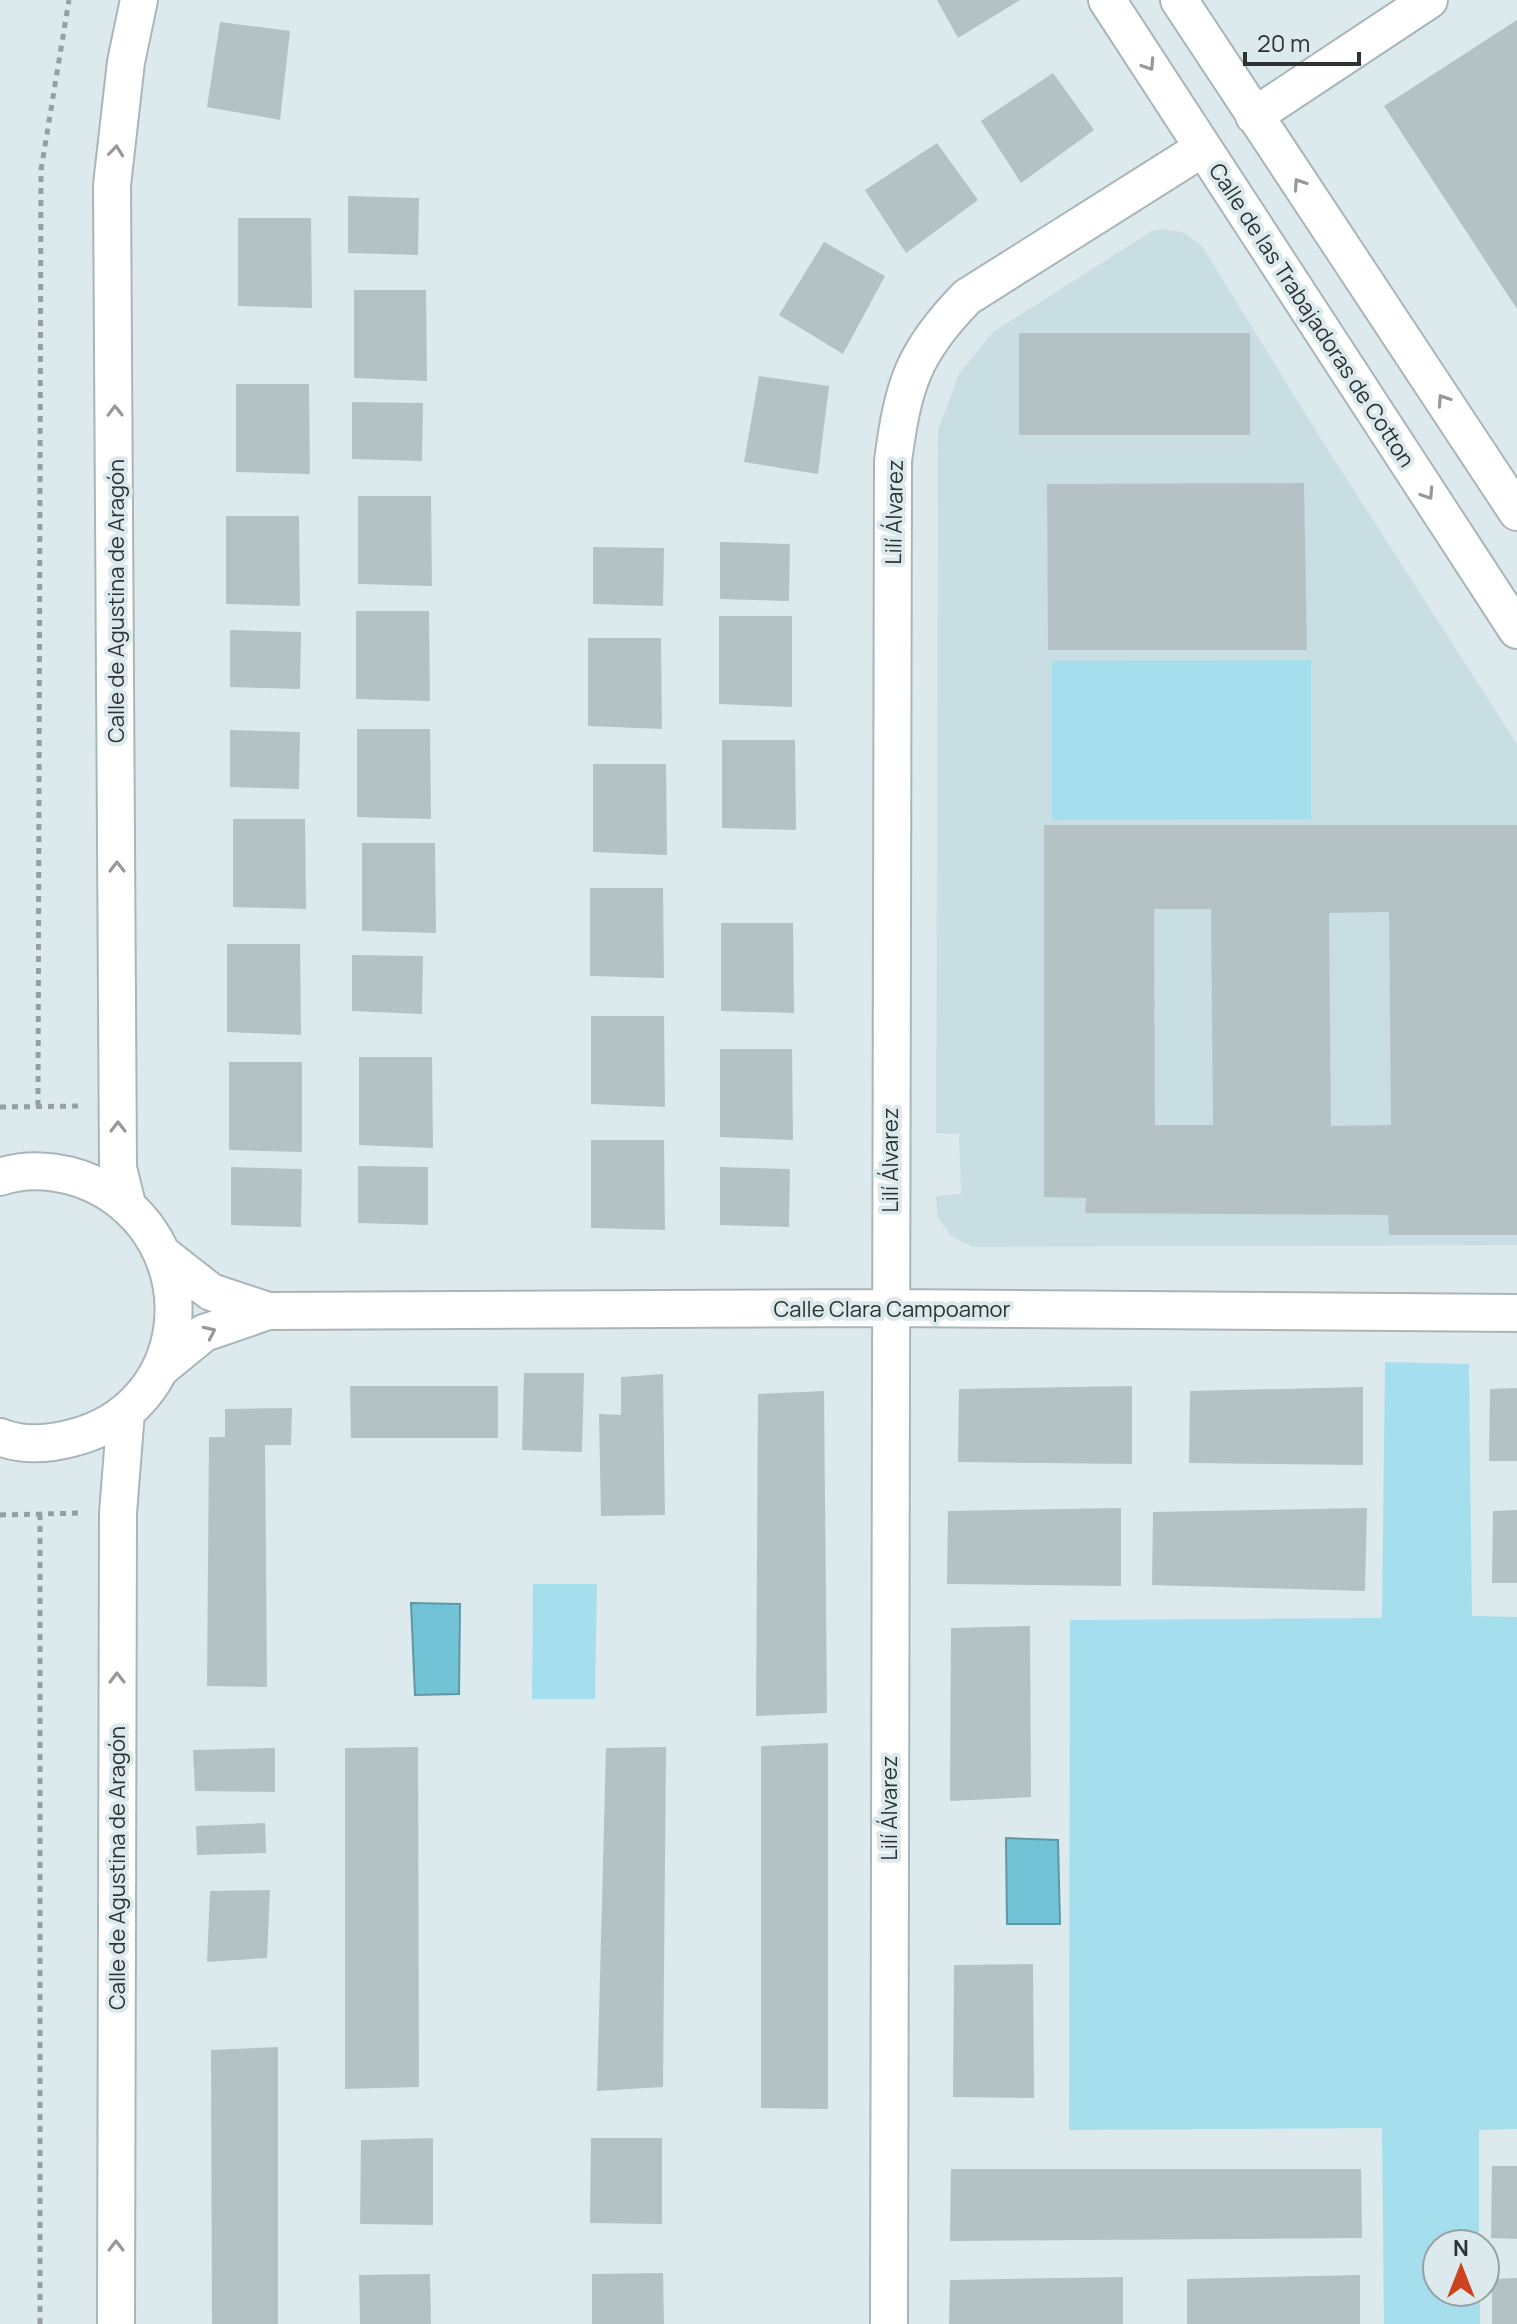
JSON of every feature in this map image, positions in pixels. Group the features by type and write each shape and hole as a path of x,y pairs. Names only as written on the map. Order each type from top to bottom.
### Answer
{"street":[{"name":"Calle de Agustina de Aragón","path":"127,1204 118,1168 112,185 126,62 139,0"},
{"name":"Calle de las Trabajadoras de Cotton","path":"1107,0 1517,630"},
{"path":"1179,0 1517,512"},
{"path":"1254,116 1429,0"},
{"name":"Lilí Álvarez","path":"889,2324 893,477 900,406 915,362 938,327 967,297 1203,148"},
{"path":"0,1177 47,1171 90,1181 127,1204 149,1228 165,1256 174,1294 173,1332 160,1369 126,1412 91,1433 51,1443 0,1437"},
{"name":"Calle Clara Campoamor","path":"165,1256 211,1292 268,1311"},
{"name":"Calle Clara Campoamor","path":"160,1369 204,1333 268,1311 889,1308 1517,1313"},
{"name":"Calle de Agustina de Aragón","path":"116,2324 118,1513 126,1412"}],"path":[{"path":"38,1106 41,170 69,0"},
{"path":"0,1107 118,1105"},
{"path":"0,1515 118,1513"},
{"path":"40,1514 40,2324"}],"shaded area":[{"path":"1164,229 1185,233 1202,246 1321,439 1517,744 1517,1245 973,1247 951,1236 937,1216 936,1196 961,1194 959,1134 936,1133 938,430 959,374 993,332 1152,231"},
{"path":"1311,660 1311,819 1052,820 1052,661"},
{"path":"1385,1362 1469,1364 1472,1616 1517,1617 1517,2129 1479,2130 1479,2228 1421,2228 1421,2308 1480,2308 1480,2324 1384,2324 1382,2128 1069,2130 1070,1620 1382,1618"},
{"path":"533,1584 597,1584 595,1699 532,1699"},
{"path":"411,1603 460,1604 459,1694 415,1695"},
{"path":"1006,1838 1058,1840 1060,1924 1007,1924"}],"building":[{"path":"937,0 1020,0 958,38"},
{"path":"1517,20 1517,309 1384,106"},
{"path":"220,22 290,31 280,120 207,107"},
{"path":"1053,73 1094,130 1021,183 981,121"},
{"path":"937,143 978,200 906,253 865,190"},
{"path":"348,196 419,198 418,255 348,253"},
{"path":"238,218 311,218 312,308 238,306"},
{"path":"824,242 885,276 843,354 779,315"},
{"path":"354,290 426,290 427,381 354,378"},
{"path":"1019,333 1250,333 1250,435 1019,435"},
{"path":"759,376 829,386 818,474 744,462"},
{"path":"236,384 309,384 310,474 236,472"},
{"path":"352,402 423,403 422,461 352,459"},
{"path":"1304,483 1307,650 1048,650 1047,484"},
{"path":"358,496 431,496 432,586 358,584"},
{"path":"226,516 299,516 300,606 226,604"},
{"path":"720,542 790,544 789,601 720,599"},
{"path":"593,547 664,548 663,606 593,604"},
{"path":"356,611 429,611 430,701 356,699"},
{"path":"719,616 792,616 792,707 719,704"},
{"path":"230,630 301,632 300,689 230,687"},
{"path":"588,638 661,638 662,729 588,726"},
{"path":"357,729 430,729 431,819 357,817"},
{"path":"230,730 300,732 299,789 230,787"},
{"path":"722,740 795,740 796,830 722,828"},
{"path":"593,764 666,764 667,855 593,852"},
{"path":"233,819 305,819 306,909 233,907"},
{"path":"1044,825 1517,825 1517,1235 1389,1235 1388,1215 1085,1213 1086,1198 1044,1197","holes":["1154,909 1211,909 1213,1125 1155,1125","1389,912 1391,1125 1331,1126 1329,913"]},
{"path":"362,843 435,843 436,933 362,931"},
{"path":"590,888 663,888 664,978 590,976"},
{"path":"721,923 793,923 794,1013 721,1011"},
{"path":"227,944 300,944 301,1035 227,1032"},
{"path":"352,955 423,956 422,1014 352,1011"},
{"path":"591,1016 664,1016 665,1107 591,1104"},
{"path":"720,1049 792,1049 793,1140 720,1137"},
{"path":"359,1057 432,1057 433,1148 359,1145"},
{"path":"229,1062 302,1062 302,1152 229,1150"},
{"path":"591,1140 664,1140 665,1230 591,1228"},
{"path":"358,1166 428,1167 428,1225 358,1223"},
{"path":"231,1167 302,1169 301,1227 231,1225"},
{"path":"720,1167 790,1169 789,1227 720,1225"},
{"path":"524,1373 584,1373 582,1452 522,1450"},
{"path":"663,1374 665,1515 601,1516 599,1414 621,1415 621,1377"},
{"path":"350,1386 498,1386 498,1438 351,1438"},
{"path":"1132,1386 1132,1464 958,1462 959,1389"},
{"path":"1363,1387 1363,1465 1189,1463 1190,1391"},
{"path":"1517,1388 1517,1461 1489,1461 1490,1389"},
{"path":"824,1391 827,1713 756,1716 758,1394"},
{"path":"292,1408 291,1445 265,1445 267,1687 207,1686 209,1437 225,1437 225,1409"},
{"path":"1121,1508 1121,1586 947,1584 948,1511"},
{"path":"1367,1508 1365,1591 1152,1585 1153,1512"},
{"path":"1517,1510 1517,1583 1492,1583 1493,1511"},
{"path":"1030,1626 1031,1797 950,1801 951,1628"},
{"path":"828,1743 828,2109 761,2108 761,1746"},
{"path":"418,1747 419,2087 345,2089 345,1748"},
{"path":"666,1747 663,2087 597,2091 606,1748"},
{"path":"275,1748 275,1792 195,1791 193,1750"},
{"path":"265,1823 266,1853 197,1855 196,1826"},
{"path":"270,1890 267,1958 207,1962 210,1891"},
{"path":"1033,1964 1034,2098 953,2097 954,1965"},
{"path":"278,2047 278,2324 212,2324 211,2050"},
{"path":"433,2138 433,2225 360,2224 361,2140"},
{"path":"591,2138 662,2138 662,2224 590,2223"},
{"path":"1492,2166 1517,2166 1517,2239 1501,2238 1501,2228 1491,2228"},
{"path":"951,2169 1361,2169 1362,2238 950,2241"},
{"path":"663,2273 664,2324 592,2324 592,2274"},
{"path":"430,2274 431,2324 360,2324 359,2275"},
{"path":"1360,2275 1360,2324 1187,2324 1187,2279"},
{"path":"1123,2277 1123,2324 949,2324 950,2280"},
{"path":"1517,2278 1517,2324 1492,2324 1492,2308 1501,2308 1501,2279"}]}
